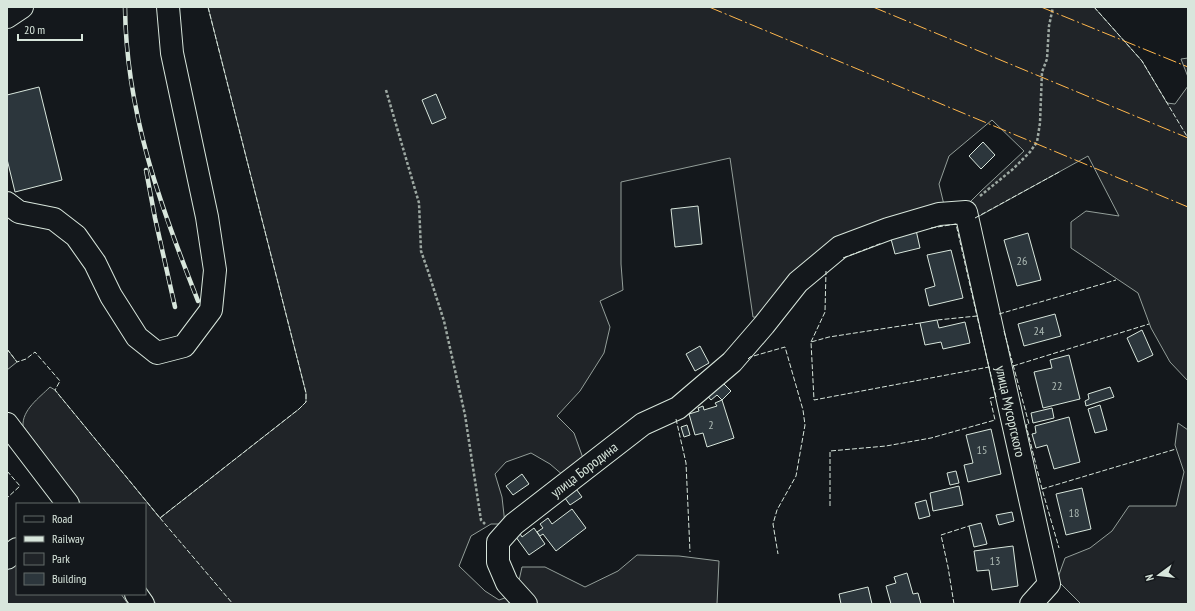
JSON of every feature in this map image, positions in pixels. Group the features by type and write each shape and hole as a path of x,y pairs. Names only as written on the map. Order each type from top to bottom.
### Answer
{"street":[{"path":"7,17 22,7"},
{"path":"7,203 19,212 54,219 76,236 94,263 111,296 137,337 157,354 184,346 211,310 215,270 206,217 172,53 168,7"},
{"name":"улица Бородина","path":"498,542 514,524 631,433 643,424 678,408 732,362 798,282 840,247 888,229 939,214 967,217"},
{"name":"улица Мусоргского","path":"967,217 1049,584 1031,604"},
{"path":"7,424 60,500"},
{"path":"498,542 498,562 507,583 526,604"},
{"path":"7,558 16,550"},
{"path":"137,595 143,604"}],"path":[{"path":"967,217 973,203 1013,169 1030,152 1037,142 1040,123 1041,76 1046,58 1049,26 1053,7"},
{"path":"386,90 419,203 421,250 444,322 464,416 481,520 498,542"}],"green space":[{"path":"208,7 1094,7 1142,61 1167,103 1175,104 1188,86 1188,381 1170,362 1151,328 1138,293 1071,248 1071,222 1086,211 1119,216 1088,156 974,219 968,204 1024,151 992,120 949,156 939,184 945,209 839,254 775,319 753,317 730,158 621,182 621,264 623,290 600,301 610,327 604,353 580,391 557,416 574,433 584,461 564,476 550,464 531,453 506,462 495,474 502,497 505,524 491,524 471,536 459,566 485,591 499,600 516,594 522,567 545,567 585,587 618,571 637,555 679,556 719,561 717,604 156,604 146,590 146,503 80,503 23,426 25,415 32,405 50,387 55,390 160,518 299,409 306,402 306,393"},
{"path":"1188,58 1188,77 1181,59"},
{"path":"7,349 17,362 7,370"},
{"path":"1178,423 1188,430 1188,604 1081,604 1057,580 1065,558 1090,548 1112,531 1129,506 1176,506 1184,472 1175,445"},
{"path":"16,558 16,595 122,595 128,604 7,604 7,566"}],"building":[{"path":"39,87 62,180 15,192 7,159 7,95"},
{"path":"436,94 446,118 432,124 422,100"},
{"path":"983,142 995,155 981,169 969,156"},
{"path":"698,206 702,244 675,247 671,209"},
{"path":"916,230 920,248 895,254 891,239"},
{"path":"1028,233 1041,280 1017,286 1004,240"},
{"path":"951,250 963,298 929,306 925,289 935,286 927,255"},
{"path":"1055,314 1061,336 1024,346 1018,324"},
{"path":"937,320 939,328 965,322 970,343 943,349 941,342 925,345 920,323"},
{"path":"1142,330 1153,355 1138,362 1127,338"},
{"path":"700,346 709,363 695,371 686,354"},
{"path":"1069,355 1080,399 1043,408 1034,372 1052,368 1050,360"},
{"path":"722,382 731,391 722,400 717,395 711,400 705,393"},
{"path":"1110,387 1114,397 1086,406 1085,401 1089,399 1088,394"},
{"path":"722,400 734,438 707,447 703,433 695,435 689,414 699,411 698,408 703,406 704,410 717,406 715,403"},
{"path":"1100,405 1107,430 1095,433 1088,409"},
{"path":"1052,408 1054,418 1033,423 1031,413"},
{"path":"1069,417 1080,462 1054,469 1047,445 1036,448 1032,434 1036,433 1035,426"},
{"path":"687,425 690,435 684,437 681,427"},
{"path":"991,429 1001,474 968,482 964,465 973,463 966,435"},
{"path":"956,471 959,483 950,485 947,473"},
{"path":"522,474 529,484 513,495 506,486"},
{"path":"574,486 582,497 570,505 562,494"},
{"path":"959,486 963,505 933,511 930,493"},
{"path":"1082,488 1091,529 1066,535 1056,494"},
{"path":"926,500 930,516 919,519 915,503"},
{"path":"572,509 586,528 556,551 543,534 540,536 537,532 543,528 540,524 548,518 552,524"},
{"path":"1012,512 1014,521 999,525 996,515"},
{"path":"981,523 987,544 974,547 969,526"},
{"path":"534,528 545,544 529,555 513,533 518,530 522,537"},
{"path":"1013,546 1018,586 992,590 989,570 977,571 974,551"},
{"path":"907,573 913,594 918,593 921,604 891,604 886,586 896,583 894,577"},
{"path":"868,587 872,604 841,604 839,594"}],"railway":[{"path":"125,7 131,84 139,121 158,193 198,301"},
{"path":"146,170 175,307"}],"fence":[{"path":"7,349 17,362 26,359 35,352 60,381 55,390 160,518 306,402 306,393 208,7"},
{"path":"1094,7 1142,61 1188,138"},
{"path":"975,218 1061,171"},
{"path":"931,228 956,224 977,316"},
{"path":"843,258 882,243"},
{"path":"811,342 825,312 826,271"},
{"path":"999,314 1116,280"},
{"path":"920,323 829,337 811,342 814,400 989,367 977,316 937,320"},
{"path":"1013,366 1149,324"},
{"path":"1004,331 1029,424 1026,425 1042,489 1059,548"},
{"path":"748,359 750,357 785,347 803,410 805,425 796,476 777,510 773,524 778,554"},
{"path":"830,506 830,451 886,446 931,438 995,420 990,398 996,397 989,367"},
{"path":"676,419 686,463 690,552"},
{"path":"1042,489 1176,449"},
{"path":"7,471 20,486 7,498"},
{"path":"160,518 233,604"},
{"path":"954,604 941,535 969,526"}],"power":[{"path":"709,7 1188,207"},
{"path":"873,7 1188,138"},
{"path":"1041,7 1188,67"}]}
